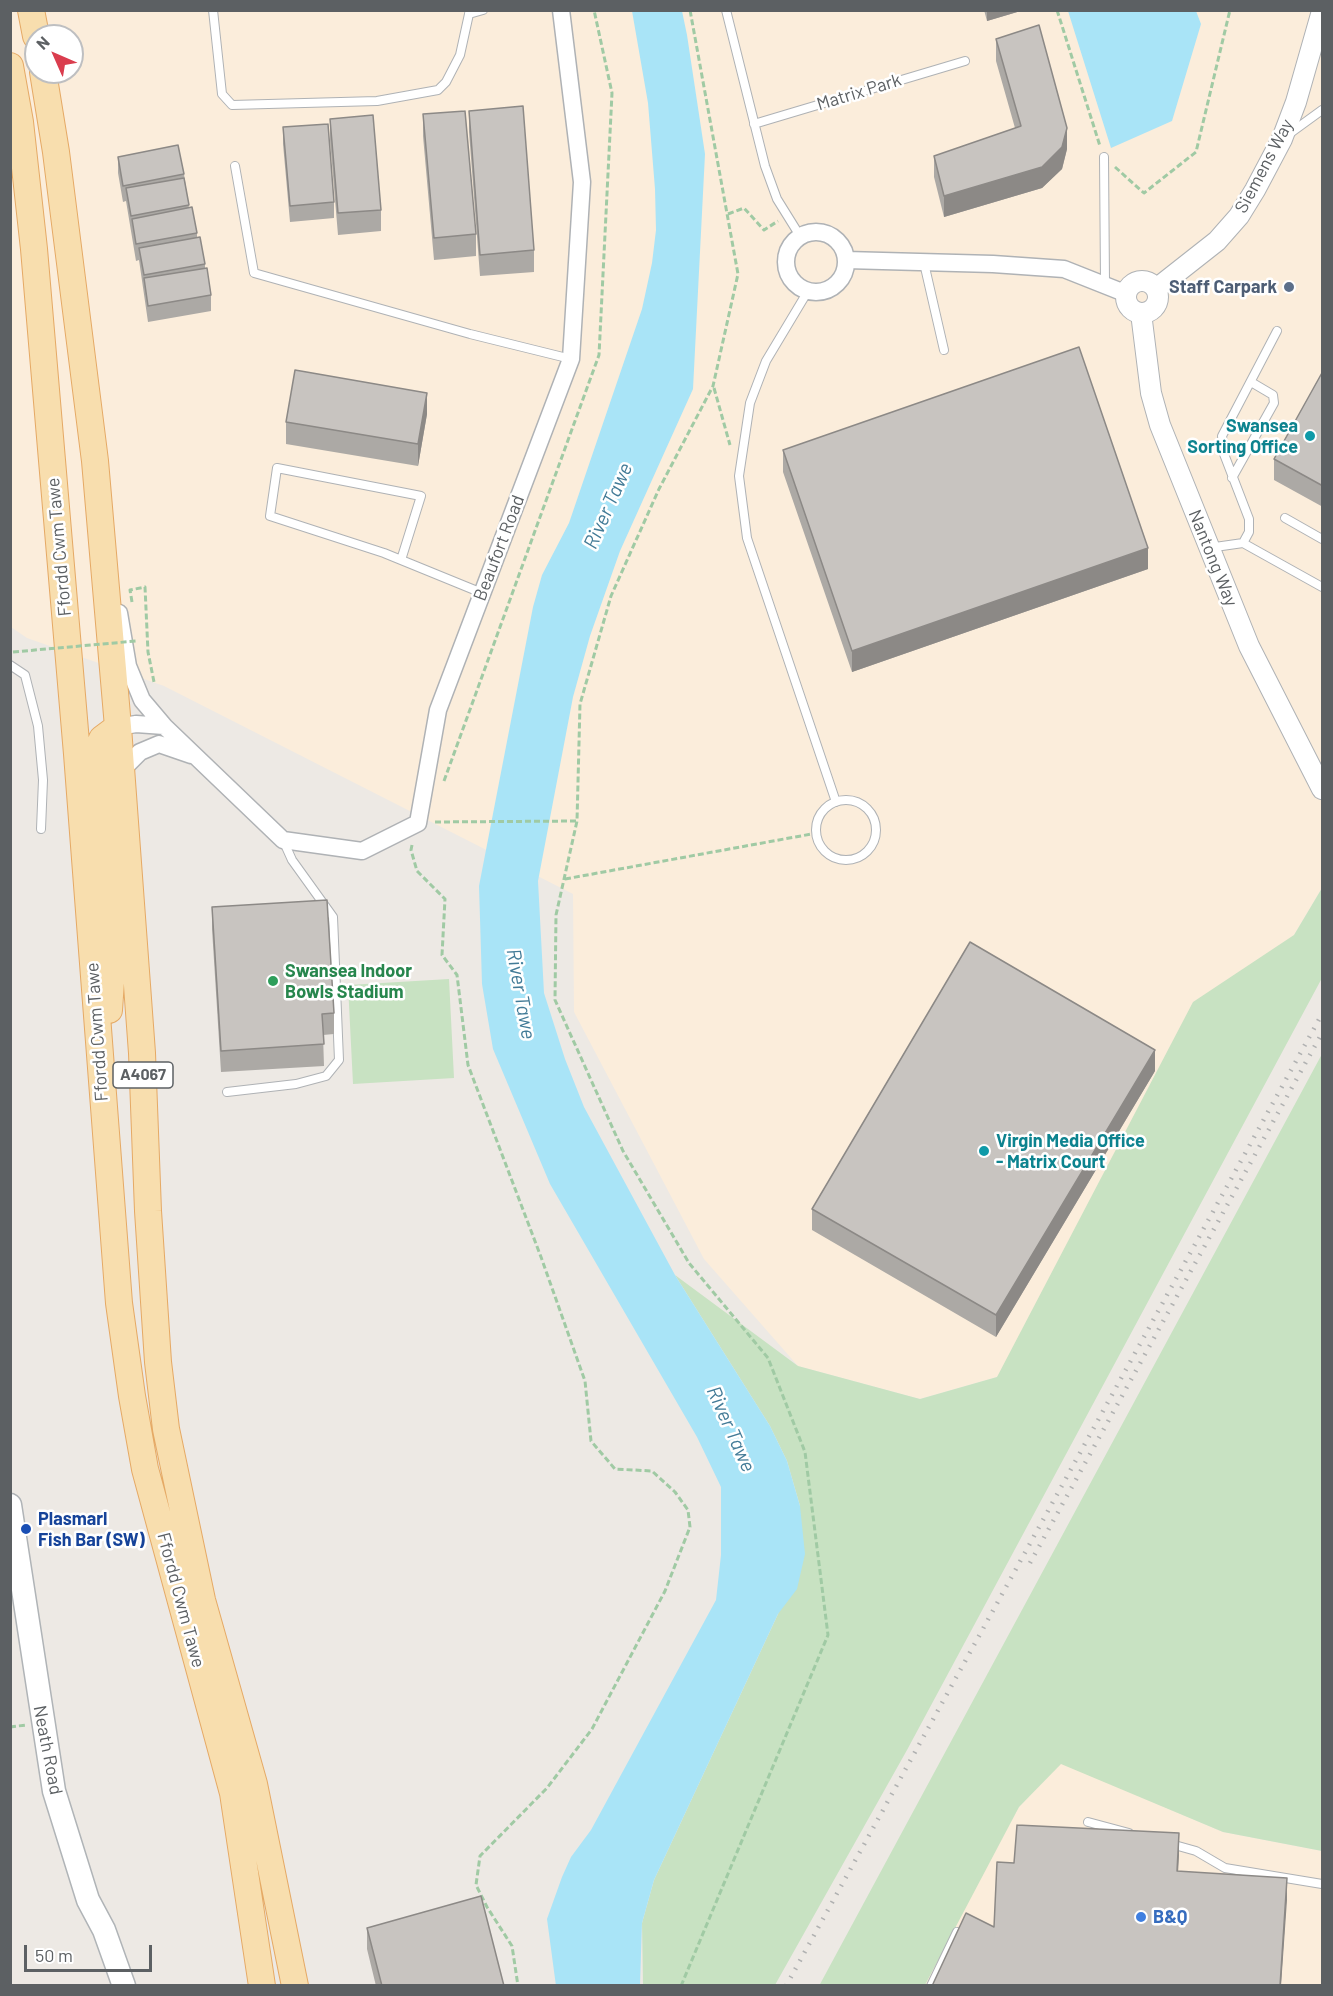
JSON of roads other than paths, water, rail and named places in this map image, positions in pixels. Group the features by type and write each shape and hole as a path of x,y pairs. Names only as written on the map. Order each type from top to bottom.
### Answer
{"main road":[{"name":"Ffordd Cwm Tawe","path":"10,66 20,122 35,260 77,753 119,1304 132,1396 148,1480 233,1793 262,1986"},
{"name":"Ffordd Cwm Tawe","path":"45,84 56,152 95,461 118,727 142,1053 151,1258 166,1429 202,1600 254,1784 295,1986"},
{"path":"102,1097 112,966 95,755 102,740 118,727"},
{"name":"Neath Road","path":"10,1505 54,1791 88,1900 104,1930 124,1986"}],"street":[{"name":"Beaufort Road","path":"283,840 362,851 418,823 438,710 571,359 582,182 561,10"},
{"name":"Siemens Way","path":"1156,289 1217,241 1239,216 1282,139 1322,18"},
{"path":"815,232 830,235 841,245 846,260 841,278 835,285 817,292 808,291 795,283 786,262 789,247 800,236 815,232"},
{"path":"846,260 993,264 1064,269 1105,283 1127,294 1131,285 1140,281 1149,282 1156,289 1158,298 1155,308 1141,313"},
{"name":"Nantong Way","path":"1127,294 1128,304 1141,313 1151,393 1160,424 1208,548 1249,646 1323,789"},
{"path":"95,461 128,666 142,700 164,726 283,840"},
{"path":"118,727 136,724 164,726"},
{"path":"121,771 140,752 159,744 195,756"}],"lane":[{"path":"213,10 222,94 232,105 377,101 438,90 446,82 460,55 467,12 483,10"},
{"path":"726,10 754,124 773,188 800,236"},
{"name":"Matrix Park","path":"754,124 964,61"},
{"path":"1282,139 1323,110"},
{"path":"1104,157 1105,283"},
{"path":"235,166 254,273 470,334 571,359"},
{"path":"924,263 944,350"},
{"path":"808,291 766,361 754,393 742,440 739,476 747,538 836,802"},
{"path":"1243,543 1250,532 1249,519 1224,454 1222,436 1277,331"},
{"path":"1232,478 1274,403 1273,395 1251,382"},
{"path":"401,560 422,495 277,468 270,516 401,560 482,592"},
{"path":"1285,518 1323,539"},
{"path":"1208,548 1243,543 1323,587"},
{"path":"10,665 25,675 39,726 44,780 41,829"},
{"path":"853,801 868,809 877,826 873,844 858,858 844,860 825,851 817,833 820,815 836,802 853,801"},
{"path":"227,1092 297,1084 326,1076 339,1060 333,917 292,860 283,840"},
{"path":"1088,1822 1142,1836"},
{"path":"1163,1842 1196,1851 1225,1868 1323,1884"},
{"path":"931,1986 957,1932"}],"water":[{"name":"River Tawe","path":"632,11 682,11 687,35 705,154 693,389 620,551 590,636 573,697 538,881 544,993 565,1059 584,1107 675,1275 770,1426 787,1461 800,1506 805,1554 797,1589 778,1614 654,1880 642,1923 640,1985 556,1986 547,1919 562,1877 571,1857 591,1830 716,1600 721,1555 721,1487 697,1437 550,1184 493,1049 482,984 479,886 533,607 542,575 569,523 642,309 652,263 656,230 655,189 648,103"},
{"path":"1068,11 1196,11 1201,24 1172,121 1111,148"}],"railway":[{"path":"786,1986 1322,1014"},
{"path":"1030,1563 1322,1033"}],"place":[{"name":"Staff Carpark","path":"1289,287"},
{"name":"Swansea Sorting Office","path":"1310,436"},
{"name":"Swansea Indoor Bowls Stadium","path":"273,981"},
{"name":"Virgin Media Office - Matrix Court","path":"984,1151"},
{"name":"Plasmarl Fish Bar (SW)","path":"26,1529"},
{"name":"B&Q","path":"1141,1917"}]}
